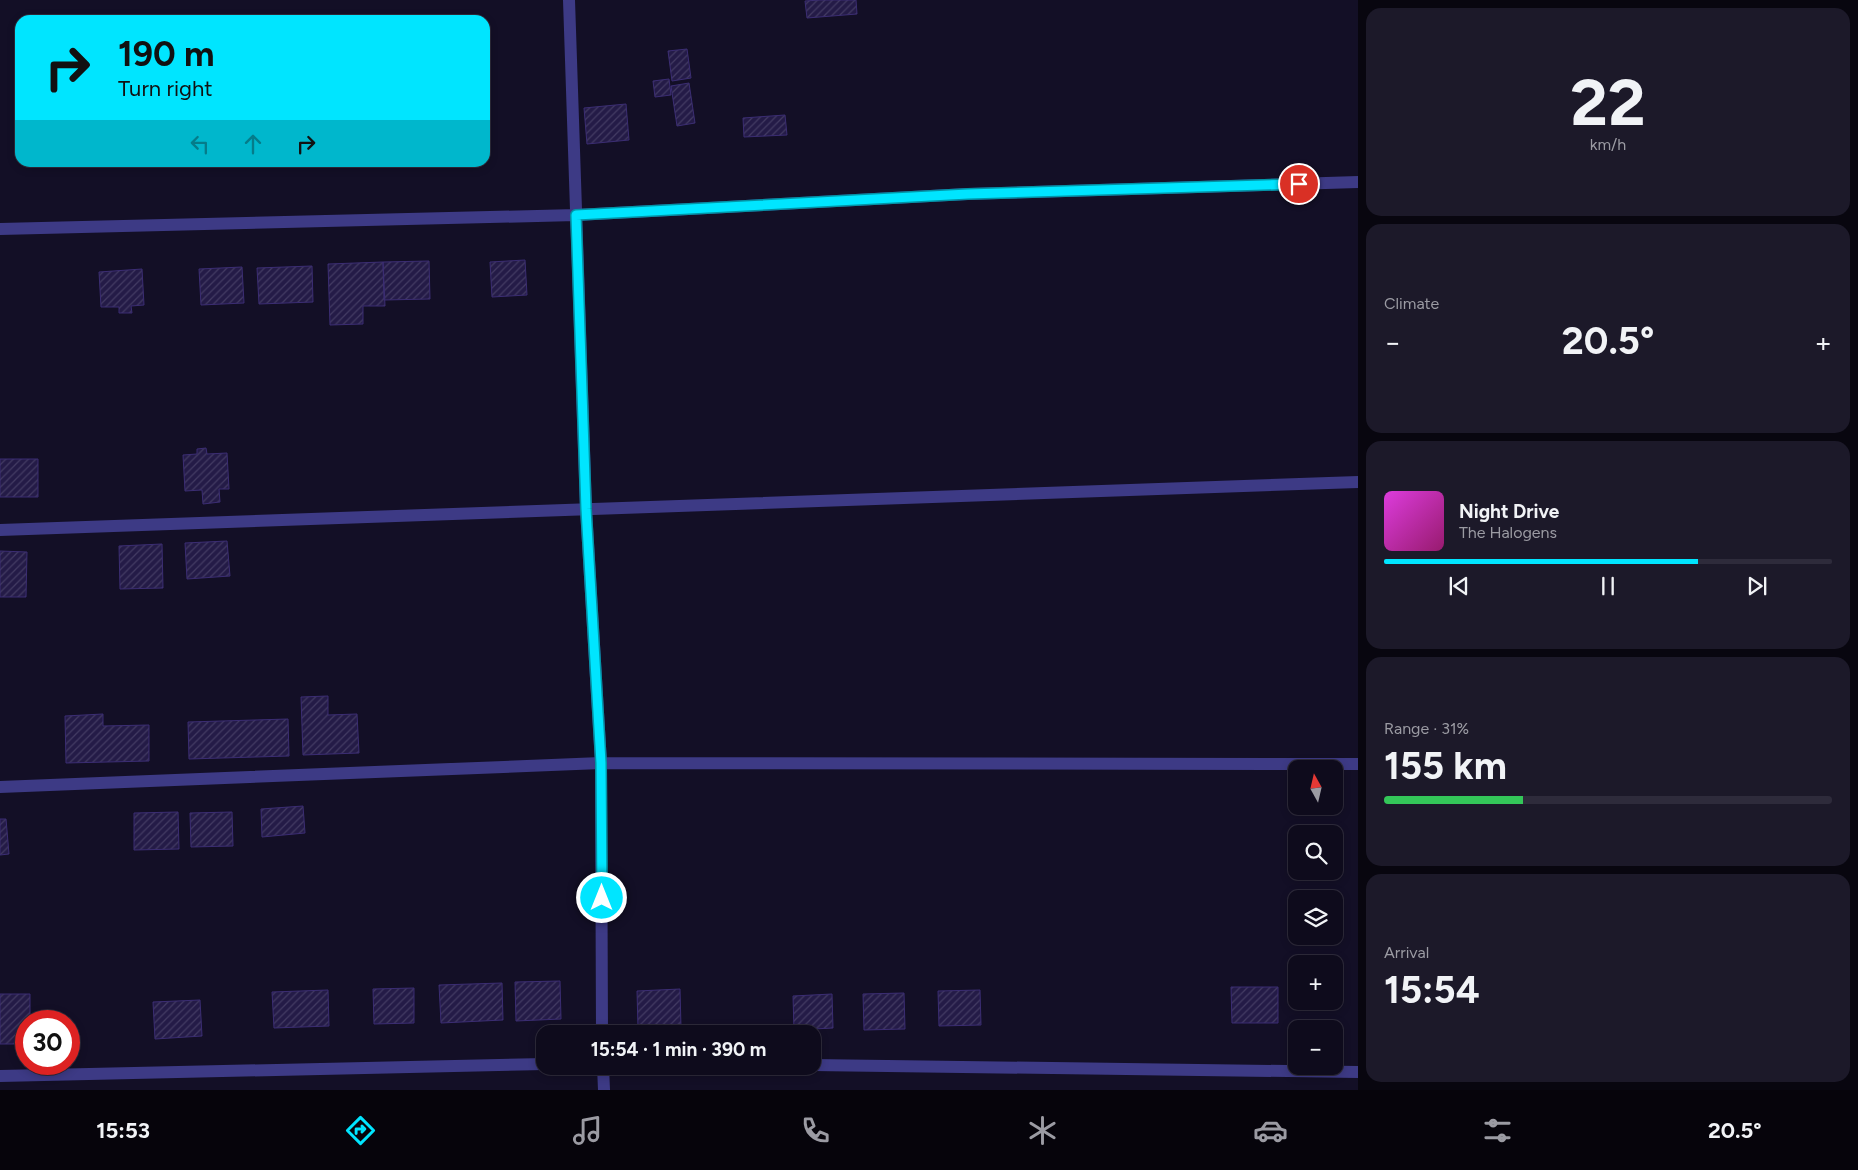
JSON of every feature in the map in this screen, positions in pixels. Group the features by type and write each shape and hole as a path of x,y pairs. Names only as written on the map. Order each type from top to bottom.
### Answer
{"street":[{"path":"569,0 586,509 601,763 602,1025"},
{"path":"0,229 576,215 968,194 1358,182"},
{"path":"0,530 1358,482"},
{"path":"0,786 601,763 1358,764"},
{"path":"0,1076 536,1064"},
{"path":"821,1065 1358,1072"},
{"path":"603,1075 604,1090"}],"building":[{"path":"856,0 857,14 807,18 805,1"},
{"path":"687,49 691,78 672,81 668,51"},
{"path":"669,79 671,95 655,97 653,81"},
{"path":"689,83 695,123 677,126 671,86"},
{"path":"626,104 629,140 587,144 584,108"},
{"path":"785,115 787,135 744,137 743,118"},
{"path":"525,260 527,295 492,297 490,262"},
{"path":"429,261 430,299 384,300 383,262"},
{"path":"383,262 385,306 363,306 363,324 330,325 328,264"},
{"path":"312,266 313,302 259,304 257,268"},
{"path":"242,267 244,303 201,305 199,269"},
{"path":"142,269 144,305 131,306 132,313 119,313 119,307 101,307 99,272"},
{"path":"206,448 207,454 227,453 229,489 219,489 220,502 203,504 202,490 185,491 183,455 197,454 197,449"},
{"path":"0,459 38,459 38,497 0,497"},
{"path":"227,541 230,576 187,579 185,543"},
{"path":"162,544 163,588 120,589 119,546"},
{"path":"0,551 27,552 26,597 0,597"},
{"path":"328,696 328,715 357,714 359,753 303,755 301,697"},
{"path":"103,714 103,726 149,725 149,761 66,763 65,716"},
{"path":"288,719 289,756 189,759 188,722"},
{"path":"303,806 305,833 262,837 261,809"},
{"path":"178,812 179,849 134,850 134,813"},
{"path":"232,812 233,846 191,847 190,813"},
{"path":"0,819 6,819 9,854 0,855"},
{"path":"560,981 561,1019 516,1021 515,982"},
{"path":"502,983 503,1020 441,1023 439,985"},
{"path":"1231,987 1278,987 1278,1023 1232,1023"},
{"path":"414,988 414,1023 374,1024 373,989"},
{"path":"680,989 681,1025 638,1025 637,991"},
{"path":"328,990 329,1026 274,1028 272,992"},
{"path":"980,990 981,1025 939,1026 938,991"},
{"path":"904,993 905,1029 864,1030 863,994"},
{"path":"0,994 30,994 30,1010 15,1010 15,1044 0,1044"},
{"path":"832,994 833,1028 821,1029 821,1025 794,1025 793,996"},
{"path":"200,1000 202,1036 155,1039 153,1002"}],"route":[{"path":"602,898 601,763 586,509 576,215 968,194 1299,184"}]}
